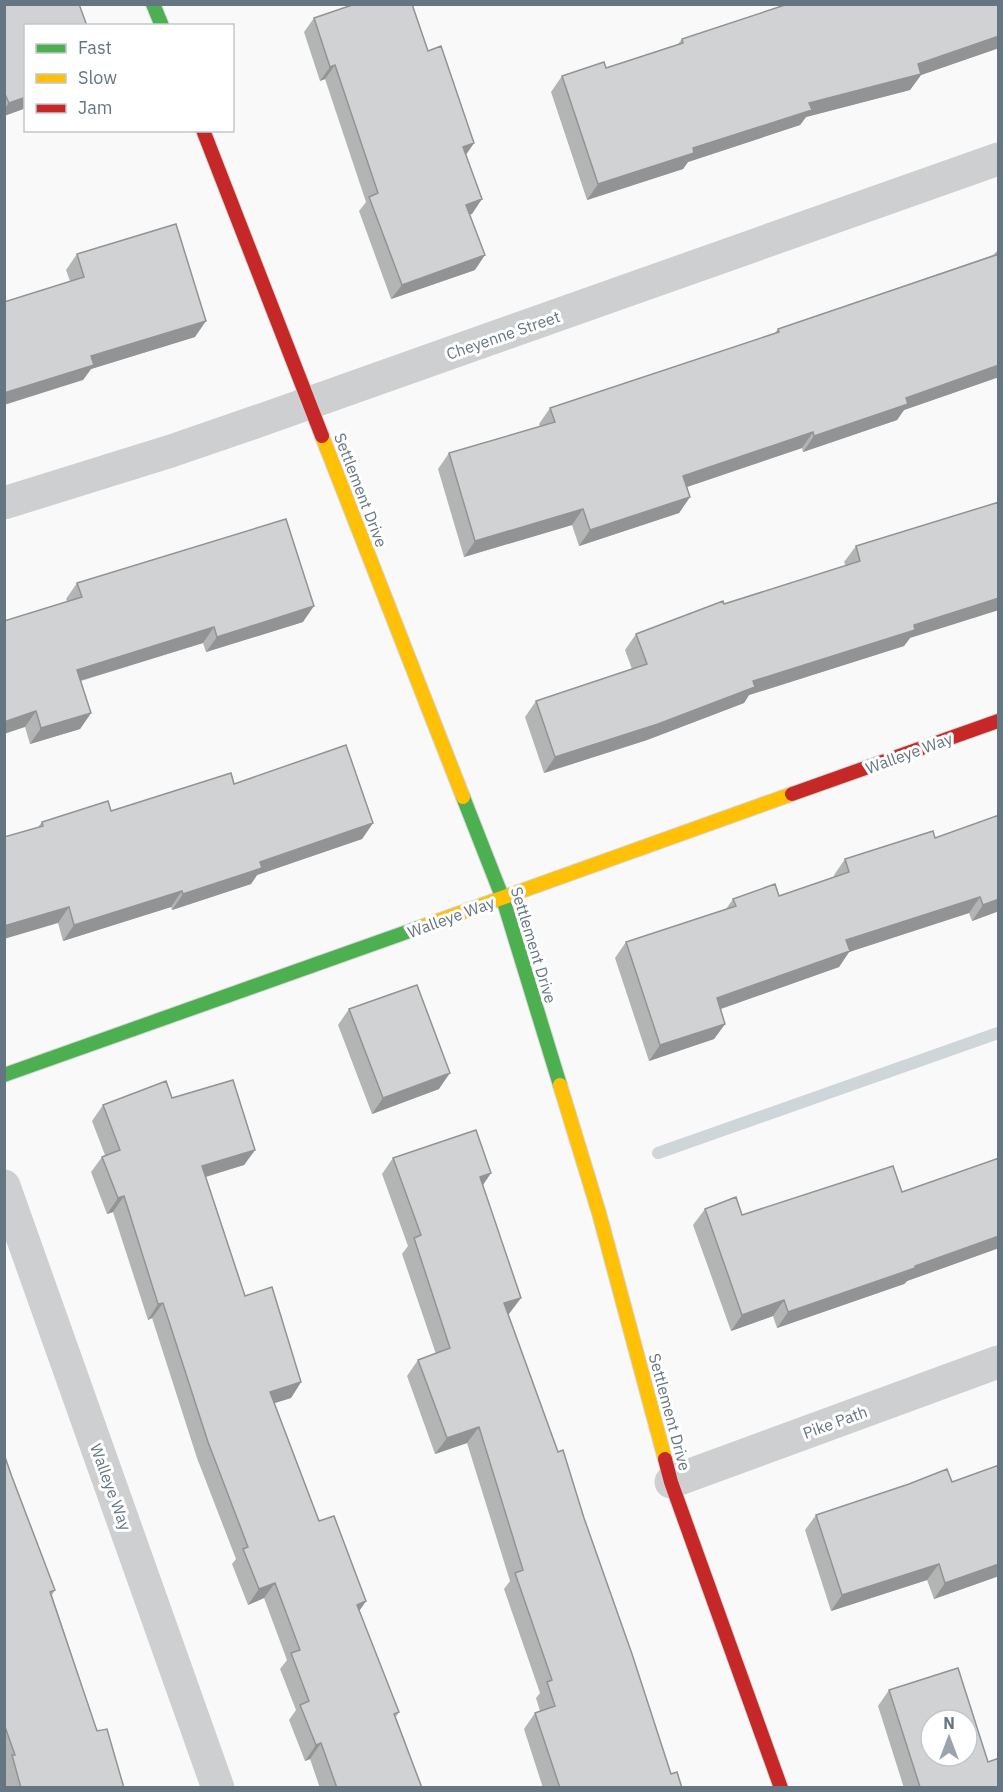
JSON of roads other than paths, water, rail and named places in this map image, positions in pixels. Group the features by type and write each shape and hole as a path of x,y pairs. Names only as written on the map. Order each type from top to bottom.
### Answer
{"street":[{"path":"153,4 161,24"},
{"name":"Settlement Drive","path":"204,132 503,899 599,1213 671,1482 781,1788"},
{"name":"Cheyenne Street","path":"4,503 171,451 310,403 999,159"},
{"name":"Walleye Way","path":"4,1075 999,721"},
{"name":"Walleye Way","path":"4,1186 218,1788"},
{"name":"Pike Path","path":"671,1482 999,1362"}],"waterway":[{"path":"658,1153 998,1033"}]}
